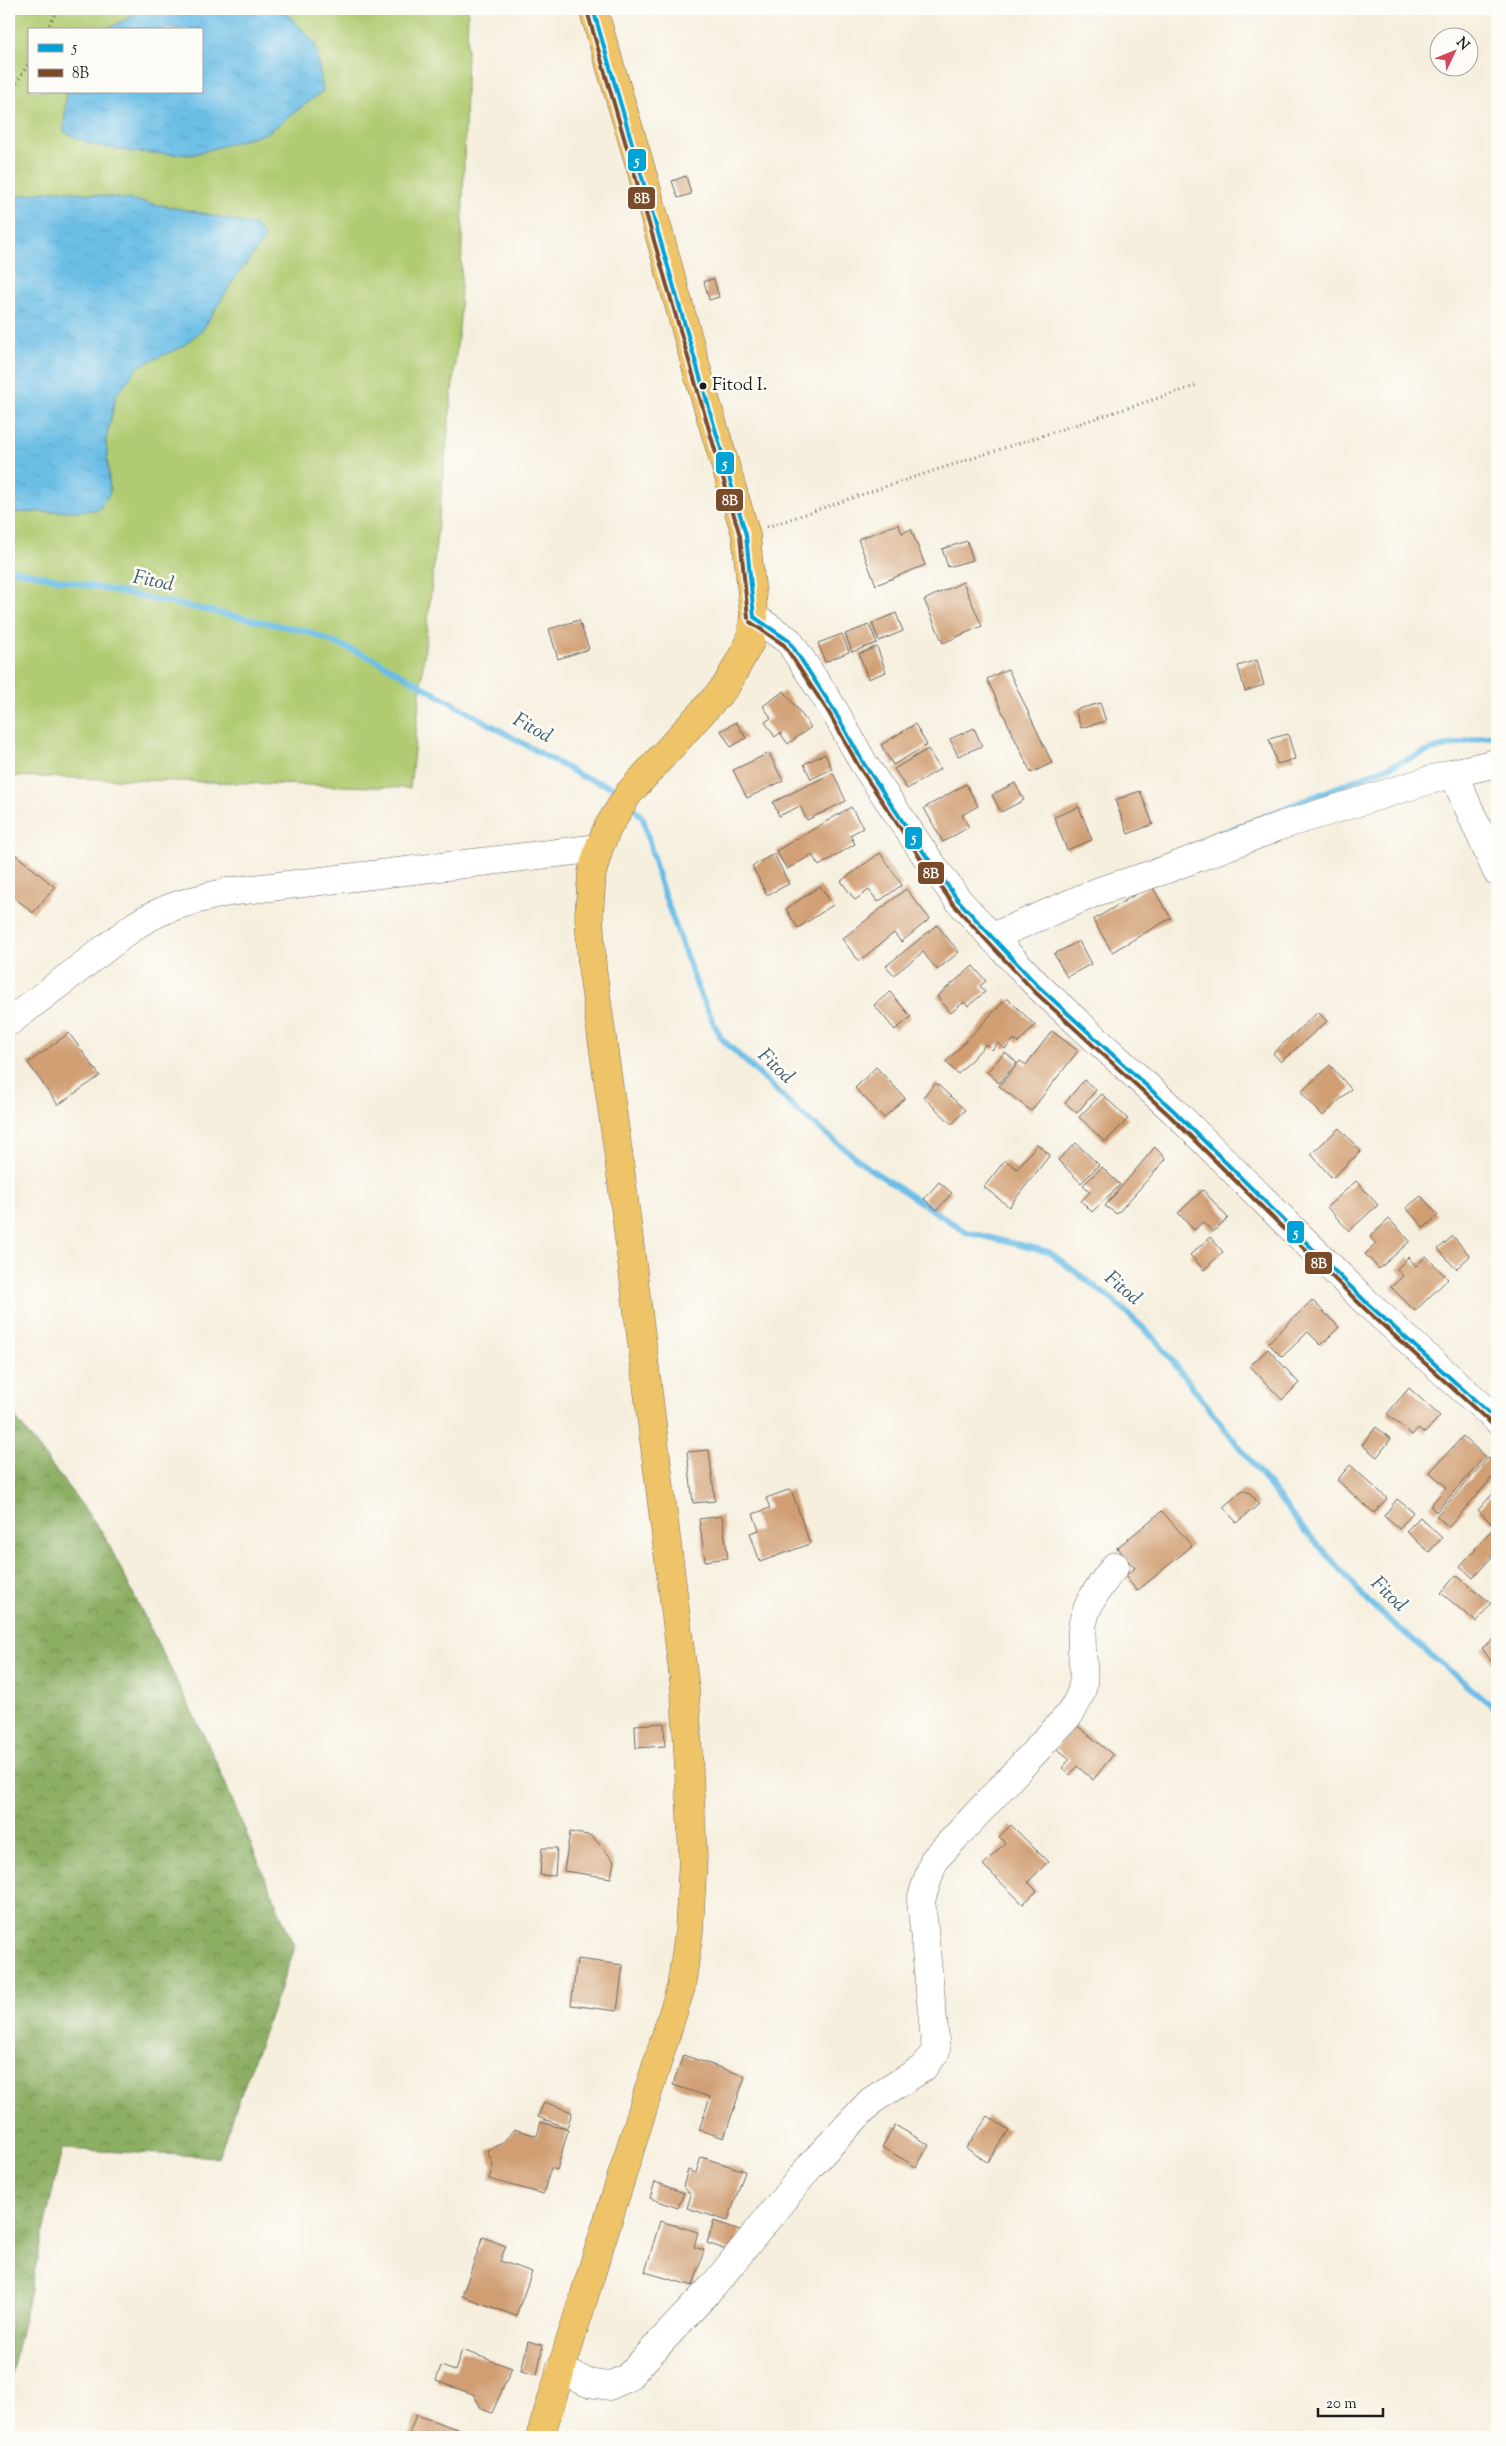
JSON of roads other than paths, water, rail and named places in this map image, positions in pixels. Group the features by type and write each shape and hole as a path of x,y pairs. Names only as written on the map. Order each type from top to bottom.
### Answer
{"main road":[{"path":"540,2437 681,1987 689,1932 693,1857 685,1689 618,1150 592,967 589,914 592,873 599,848 625,798 723,691 750,642 754,617 746,534 593,9"}],"street":[{"path":"754,617 789,642 829,702 864,764 926,856 958,900 992,937 1039,987 1174,1111 1368,1304 1497,1420"},
{"path":"992,937 1099,891 1162,871 1283,825 1453,773 1497,763"},
{"path":"1453,773 1497,872"},
{"path":"9,1022 136,925 178,903 228,892 599,848"},
{"path":"560,2370 588,2383 610,2386 627,2378 714,2285 811,2165 871,2101 923,2068 936,2051 921,1900 934,1860 1069,1715 1081,1698 1085,1673 1082,1629 1090,1600 1116,1566"}],"water":[{"path":"146,9 279,9 284,11 315,43 323,91 267,133 191,155 133,152 90,144 64,132 66,92 202,92 202,28 109,28"},
{"path":"59,190 207,214 256,226 265,239 235,278 203,329 182,347 139,366 116,395 106,440 110,493 98,510 9,513 9,197"}],"waterway":[{"name":"Fitod","path":"9,569 306,631 374,659 581,776 612,787 620,795"},
{"path":"1205,840 1431,750 1497,734"},
{"name":"Fitod","path":"629,804 643,818 659,880 698,989 721,1038 799,1112 870,1169 966,1232 1049,1252 1114,1301 1156,1340 1301,1526 1375,1608 1497,1710"}],"place":[{"name":"Fitod I.","path":"703,386"}]}
